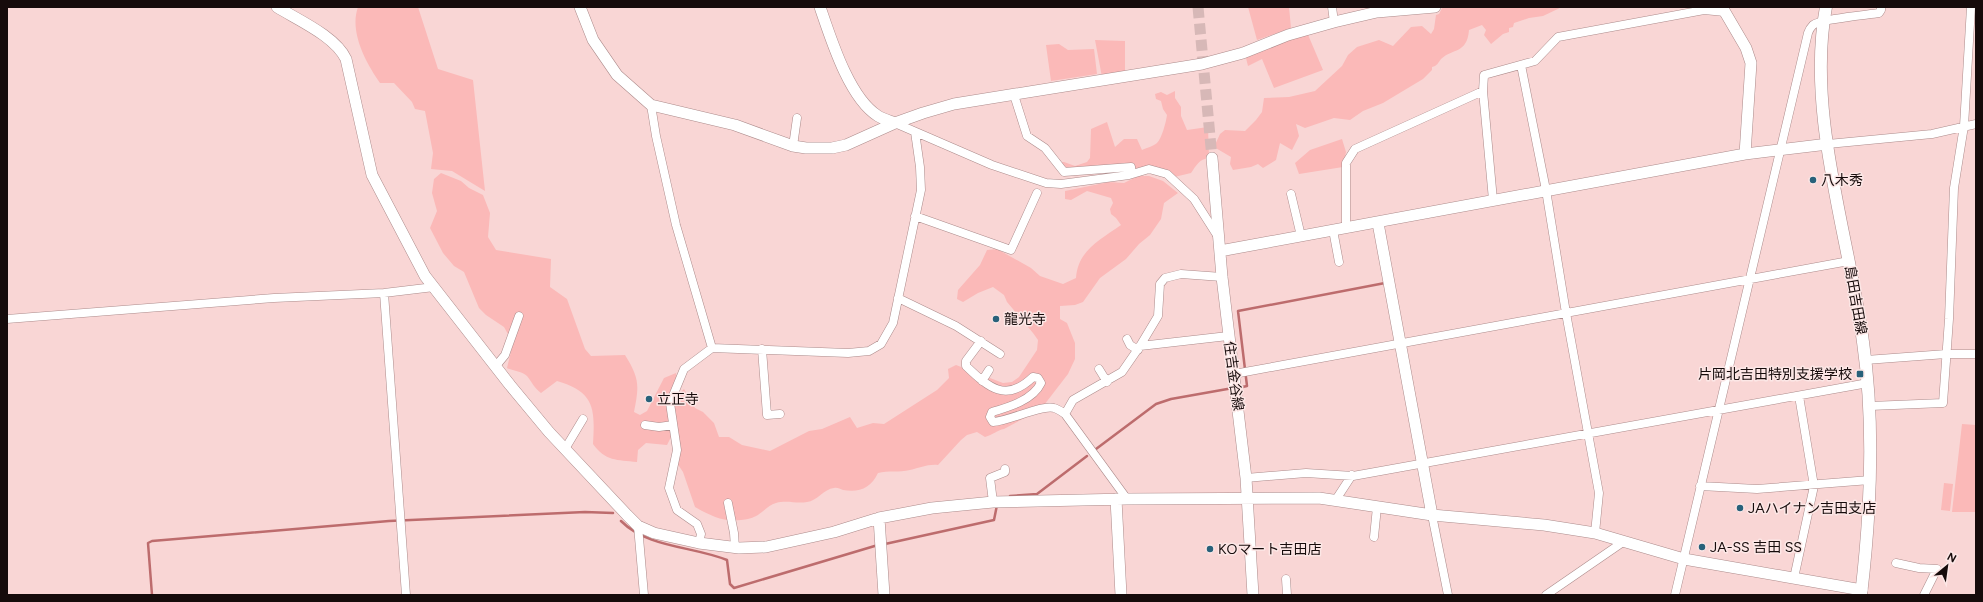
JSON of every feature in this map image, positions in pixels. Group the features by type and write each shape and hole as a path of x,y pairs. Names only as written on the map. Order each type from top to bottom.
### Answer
{"main road":[{"name":"島田吉田線","path":"1826,7 1823,20 1821,62 1822,95 1828,144 1866,360 1870,406 1870,480 1862,592"}],"street":[{"path":"277,7 332,42 343,52 346,59 372,175 414,256 434,287 495,367 565,449 639,531 644,595"},
{"path":"580,7 593,40 617,75 652,105 735,125 793,146 832,148 846,145 923,112 954,104 1202,64 1243,52 1288,35 1334,22 1400,8 1435,7"},
{"path":"820,7 853,89 862,101 878,116 992,165 1046,183 1061,184 1132,174 1149,169 1167,174 1194,199 1218,237"},
{"path":"1332,7 1334,22"},
{"path":"1676,594 1779,150 1808,33 1812,25 1823,20 1844,19 1879,13 1881,7"},
{"path":"1870,406 1943,403 1954,188 1964,126 1971,7"},
{"path":"1493,200 1483,91 1484,75 1535,61 1558,37 1704,10 1724,10 1746,48 1751,64 1745,154"},
{"path":"1521,65 1546,190 1566,313 1599,493 1595,533"},
{"path":"1346,227 1346,162 1355,149 1483,91"},
{"path":"1014,95 1027,136 1044,148 1064,172 1131,167 1132,174"},
{"path":"652,105 656,136 676,225 712,348"},
{"path":"793,146 797,118"},
{"path":"1220,250 1346,227 1378,223 1546,190 1745,154 1932,134 1976,124"},
{"path":"699,543 702,534 697,524 677,510 668,488 677,450 670,403 684,369 712,348 848,353 869,351 881,344 894,323 920,190 920,167 915,132"},
{"name":"住吉金谷線","path":"1212,158 1228,336 1239,379 1248,499 1253,595"},
{"path":"915,216 1011,250 1037,193"},
{"path":"1291,194 1301,236"},
{"path":"1378,223 1448,595"},
{"path":"1333,230 1338,262"},
{"path":"1239,379 1401,343 1849,261"},
{"path":"1065,414 1074,400 1122,372 1139,348 1158,316 1160,284 1165,278 1180,274 1222,277"},
{"path":"7,319 274,298 384,292 434,287"},
{"path":"384,292 406,595"},
{"path":"898,298 956,326 1000,354"},
{"path":"495,367 505,355 519,316"},
{"path":"1127,339 1130,345 1139,348 1228,336"},
{"path":"981,341 966,361 966,366 982,381 1004,392 1022,388 1033,377 1038,378 1041,383 1037,390 1020,401 992,412 990,417 993,422 1004,421 1050,407 1065,414 1121,499 1121,595"},
{"path":"762,349 767,415 780,414"},
{"path":"1866,360 1946,354 1976,354"},
{"path":"1099,369 1107,382"},
{"path":"982,381 988,370"},
{"path":"1246,478 1306,474 1352,475 1868,383"},
{"path":"1794,578 1814,486 1799,396"},
{"path":"565,449 583,419"},
{"path":"645,425 659,427 673,425"},
{"path":"996,502 990,478 1005,472 1005,469"},
{"path":"1335,501 1352,475"},
{"path":"1700,486 1757,489 1814,486 1870,480"},
{"path":"639,531 699,543 735,548 766,547 834,532 879,518 932,508 996,502 1121,499 1320,498 1432,515 1544,525 1595,533 1684,559 1794,578 1862,592"},
{"path":"728,502 734,533 735,548"},
{"path":"1374,536 1377,507"},
{"path":"879,518 884,595"},
{"path":"1546,595 1623,542"},
{"path":"1896,563 1918,568 1937,569 1924,595"},
{"path":"1286,579 1287,595"}],"shaded area":[{"path":"358,7 418,7 438,69 473,80 485,191 452,171 431,169 433,153 425,111 415,109 412,102 394,83 380,83 369,66 357,37 356,17"},
{"path":"1248,7 1289,7 1291,28 1257,40"},
{"path":"1562,7 1543,16 1529,18 1514,23 1513,27 1509,28 1509,32 1503,34 1491,44 1484,35 1486,30 1482,25 1469,30 1468,38 1462,47 1441,59 1432,67 1432,70 1423,79 1383,103 1363,111 1350,120 1334,118 1305,128 1296,124 1299,136 1292,150 1280,143 1276,160 1263,168 1258,164 1251,167 1233,170 1230,164 1231,157 1214,147 1220,134 1225,130 1245,131 1262,112 1264,98 1289,97 1315,91 1342,66 1348,55 1357,47 1379,40 1393,46 1411,27 1422,26 1431,34 1434,29 1436,15 1439,14 1442,8"},
{"path":"1306,30 1323,70 1274,88 1262,59 1248,66 1245,54"},
{"path":"1095,40 1125,41 1125,73 1102,77"},
{"path":"1059,44 1068,50 1094,49 1097,74 1051,81 1046,45"},
{"path":"1175,91 1175,98 1181,107 1181,116 1187,130 1208,127 1209,158 1200,161 1191,173 1170,178 1136,170 1083,175 1085,172 1070,170 1059,162 1064,162 1075,166 1087,162 1090,158 1091,129 1107,122 1115,147 1124,139 1137,139 1142,150 1156,144 1162,134 1167,115 1163,109 1161,101 1156,99 1155,94 1161,92 1167,95"},
{"path":"1342,139 1346,152 1343,167 1299,174 1295,163 1310,150"},
{"path":"441,173 461,181 469,188 483,195 490,213 488,237 496,250 551,259 550,287 567,299 585,349 591,356 625,355 630,363 637,383 637,396 634,412 640,415 647,411 664,378 676,373 679,389 675,398 684,389 695,408 703,412 714,423 719,437 729,437 742,445 770,451 809,431 822,429 850,417 857,428 873,423 884,424 937,390 949,378 948,369 956,365 1003,383 1012,382 1019,377 1037,350 1038,340 1007,302 1004,295 993,287 978,293 963,302 957,299 958,290 980,265 987,250 997,249 1031,268 1040,276 1063,284 1076,278 1081,260 1091,247 1121,225 1111,214 1110,209 1113,203 1111,198 1087,191 1071,200 1065,199 1065,191 1109,182 1124,183 1138,176 1149,176 1163,181 1178,193 1164,203 1161,219 1150,235 1139,244 1126,259 1100,278 1083,302 1075,305 1060,306 1060,319 1067,323 1075,343 1075,359 1068,374 1041,409 988,436 985,437 977,432 967,435 938,465 906,471 878,473 868,486 859,490 849,491 836,488 830,489 811,501 776,503 748,519 728,520 717,518 695,507 683,472 677,463 674,431 667,445 646,443 638,450 637,462 612,459 602,454 593,444 593,412 586,397 570,385 557,381 541,393 525,374 507,368 513,343 504,327 486,315 479,308 464,272 454,266 443,253 430,228 437,211 432,193 434,179"},
{"path":"1962,424 1976,425 1976,512 1952,512"},
{"path":"1944,483 1953,484 1950,511 1941,510"}],"waterway":[{"path":"1238,388 1247,386 1238,311 1385,283"},
{"path":"1096,449 1156,404 1171,399 1233,388"},
{"path":"1010,496 1037,494 1087,456"},
{"path":"885,544 994,520 997,505"},
{"path":"152,595 148,543 152,541 389,521 585,512 613,513"},
{"path":"621,521 632,530 657,542 714,555 727,560 730,584 734,588 878,545"}],"tunnel":[{"path":"1198,7 1212,158"}],"place":[{"name":"八木秀","path":"1813,180"},
{"name":"龍光寺","path":"996,319"},
{"name":"片岡北吉田特別支援学校","path":"1860,374"},
{"name":"立正寺","path":"649,399"},
{"name":"JAハイナン吉田支店","path":"1740,508"},
{"name":"JA-SS 吉田 SS","path":"1702,547"},
{"name":"KOマート吉田店","path":"1210,549"}]}
